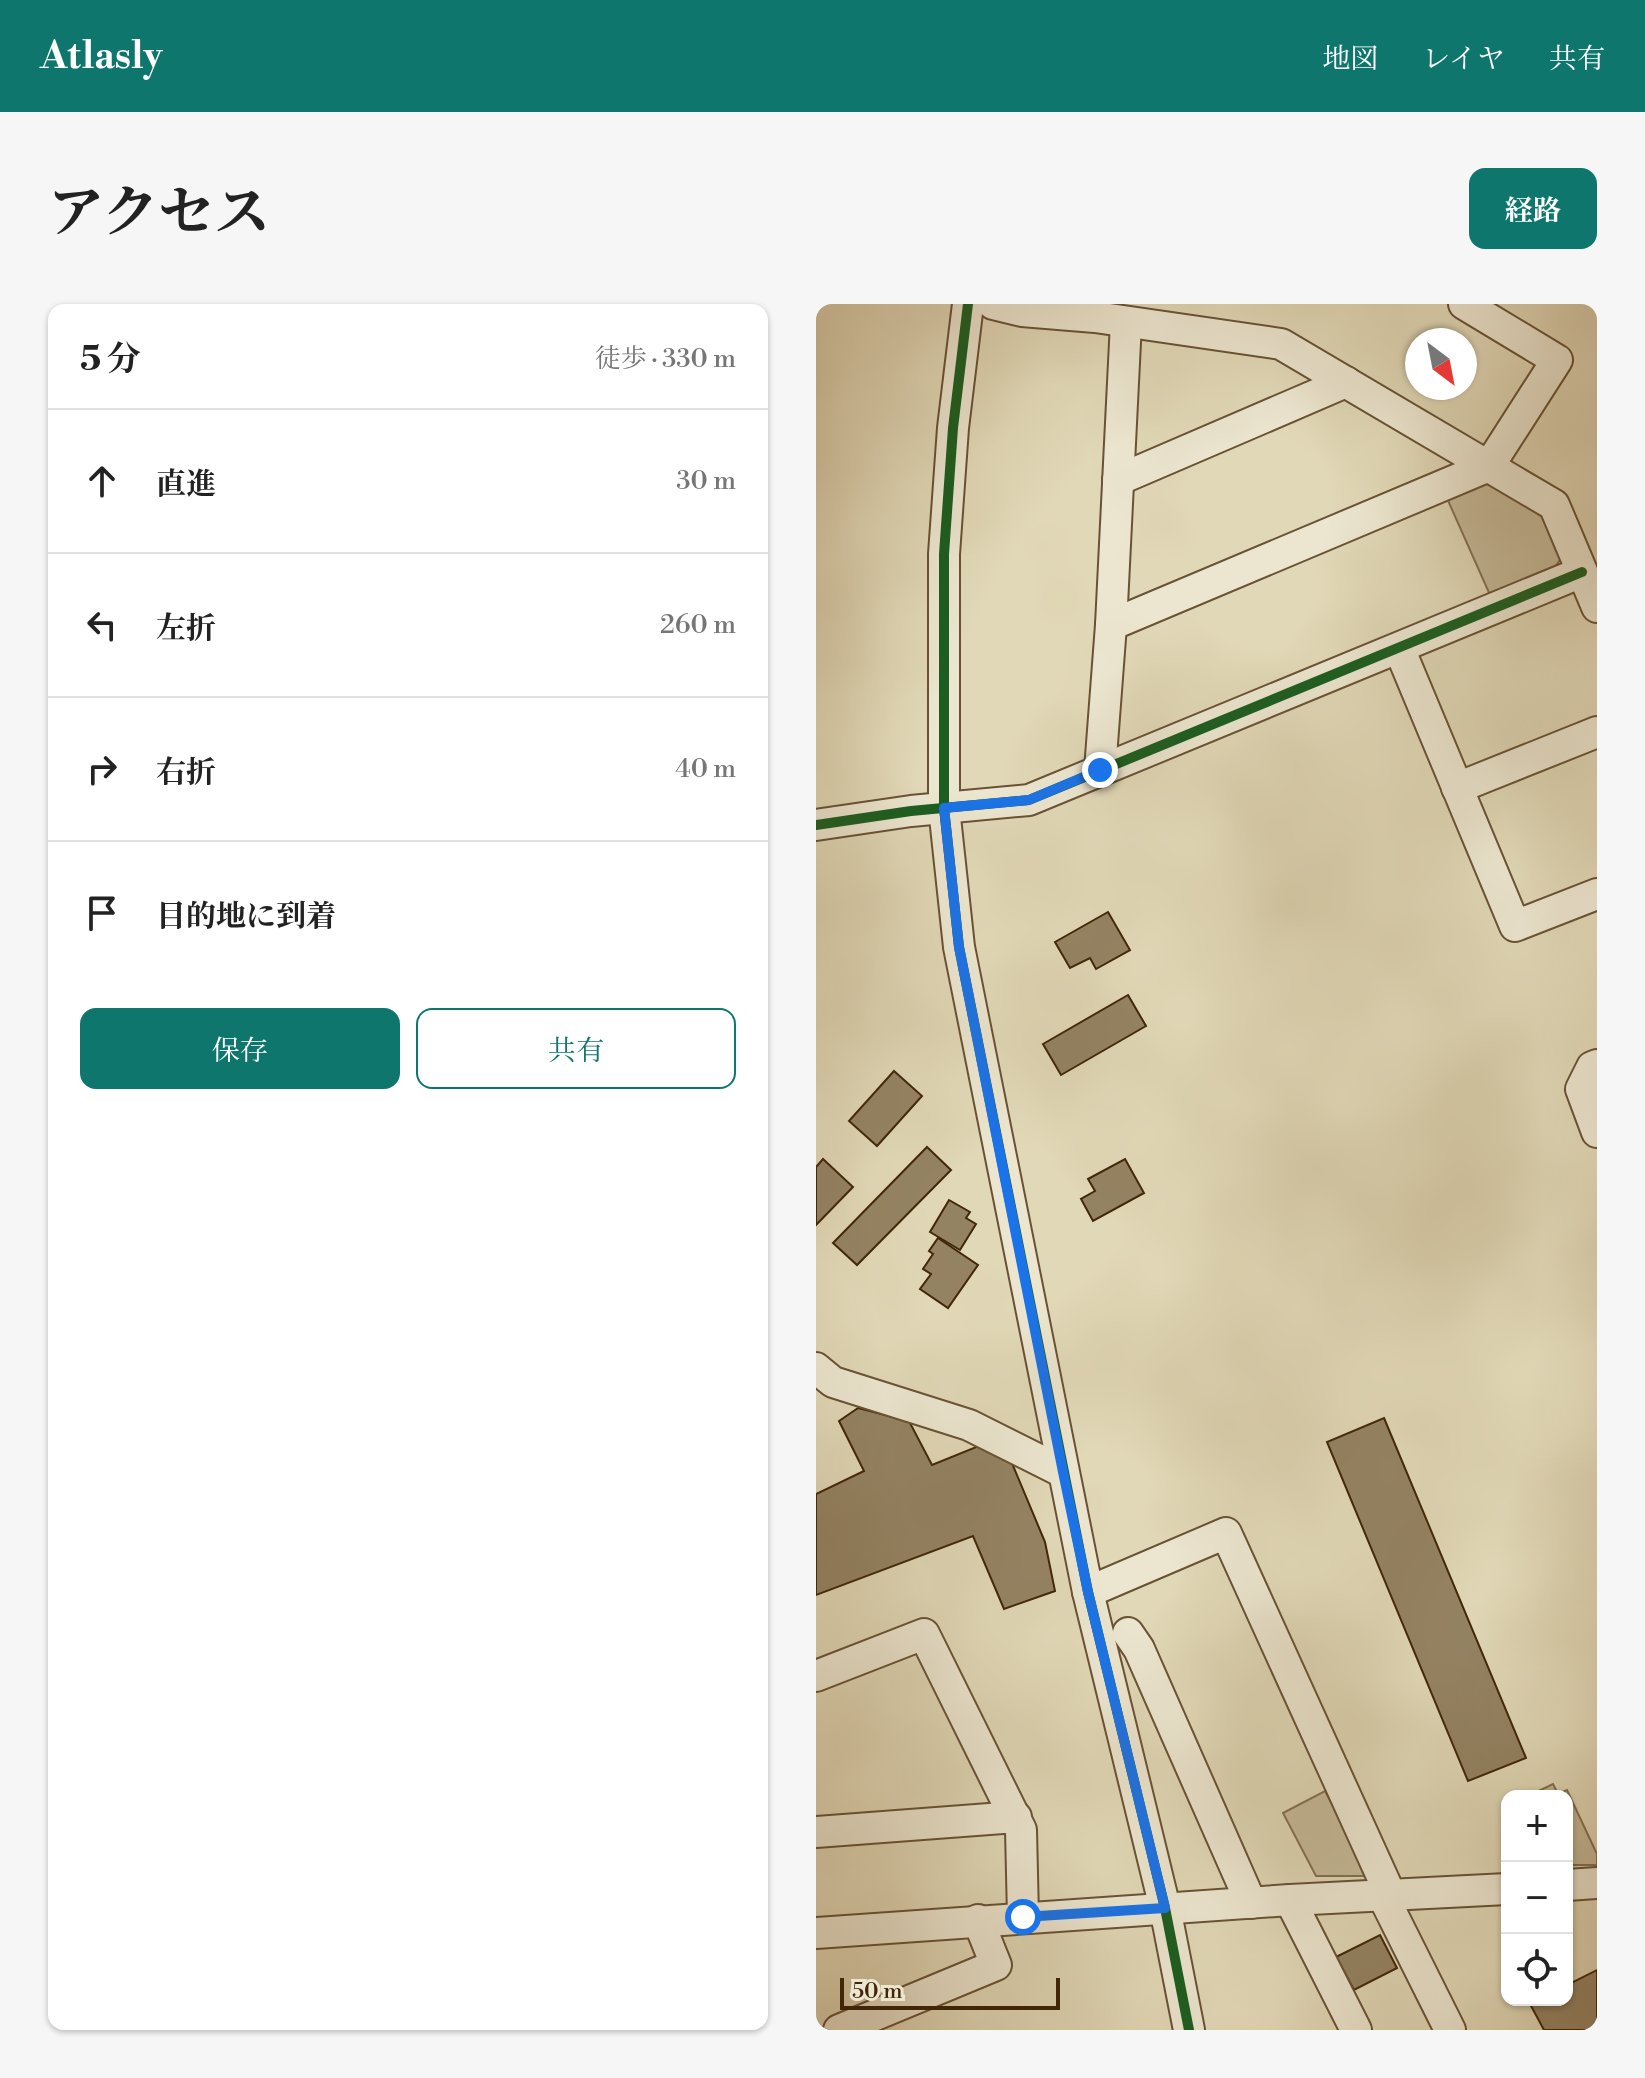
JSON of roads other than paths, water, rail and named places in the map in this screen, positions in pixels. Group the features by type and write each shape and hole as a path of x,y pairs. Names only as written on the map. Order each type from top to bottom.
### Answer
{"street":[{"path":"968,304 953,428 944,554 944,808 959,947 1088,1592 1165,1908 1189,2030"},
{"path":"993,304 1022,311 1097,311 1126,322 1281,344 1554,505 1597,607"},
{"path":"1111,625 1489,466 1557,360 1464,304"},
{"path":"1100,770 1111,625 1126,322"},
{"path":"1118,480 1346,382"},
{"path":"816,825 1029,800 1582,572"},
{"path":"1399,648 1515,926 1597,894"},
{"path":"1457,788 1597,732"},
{"path":"1597,1065 1592,1067 1581,1089 1597,1132"},
{"path":"816,1368 833,1382 969,1425 1063,1472"},
{"path":"1088,1592 1226,1533 1450,2030"},
{"path":"1128,1633 1139,1649 1251,1903"},
{"path":"816,1676 924,1634 1021,1830 1023,1917"},
{"path":"816,1832 1016,1817"},
{"path":"1573,1885 1597,1883"},
{"path":"816,1933 1023,1917 1501,1889"},
{"path":"1290,1900 1356,2030"},
{"path":"839,2030 996,1965 978,1920"}]}
